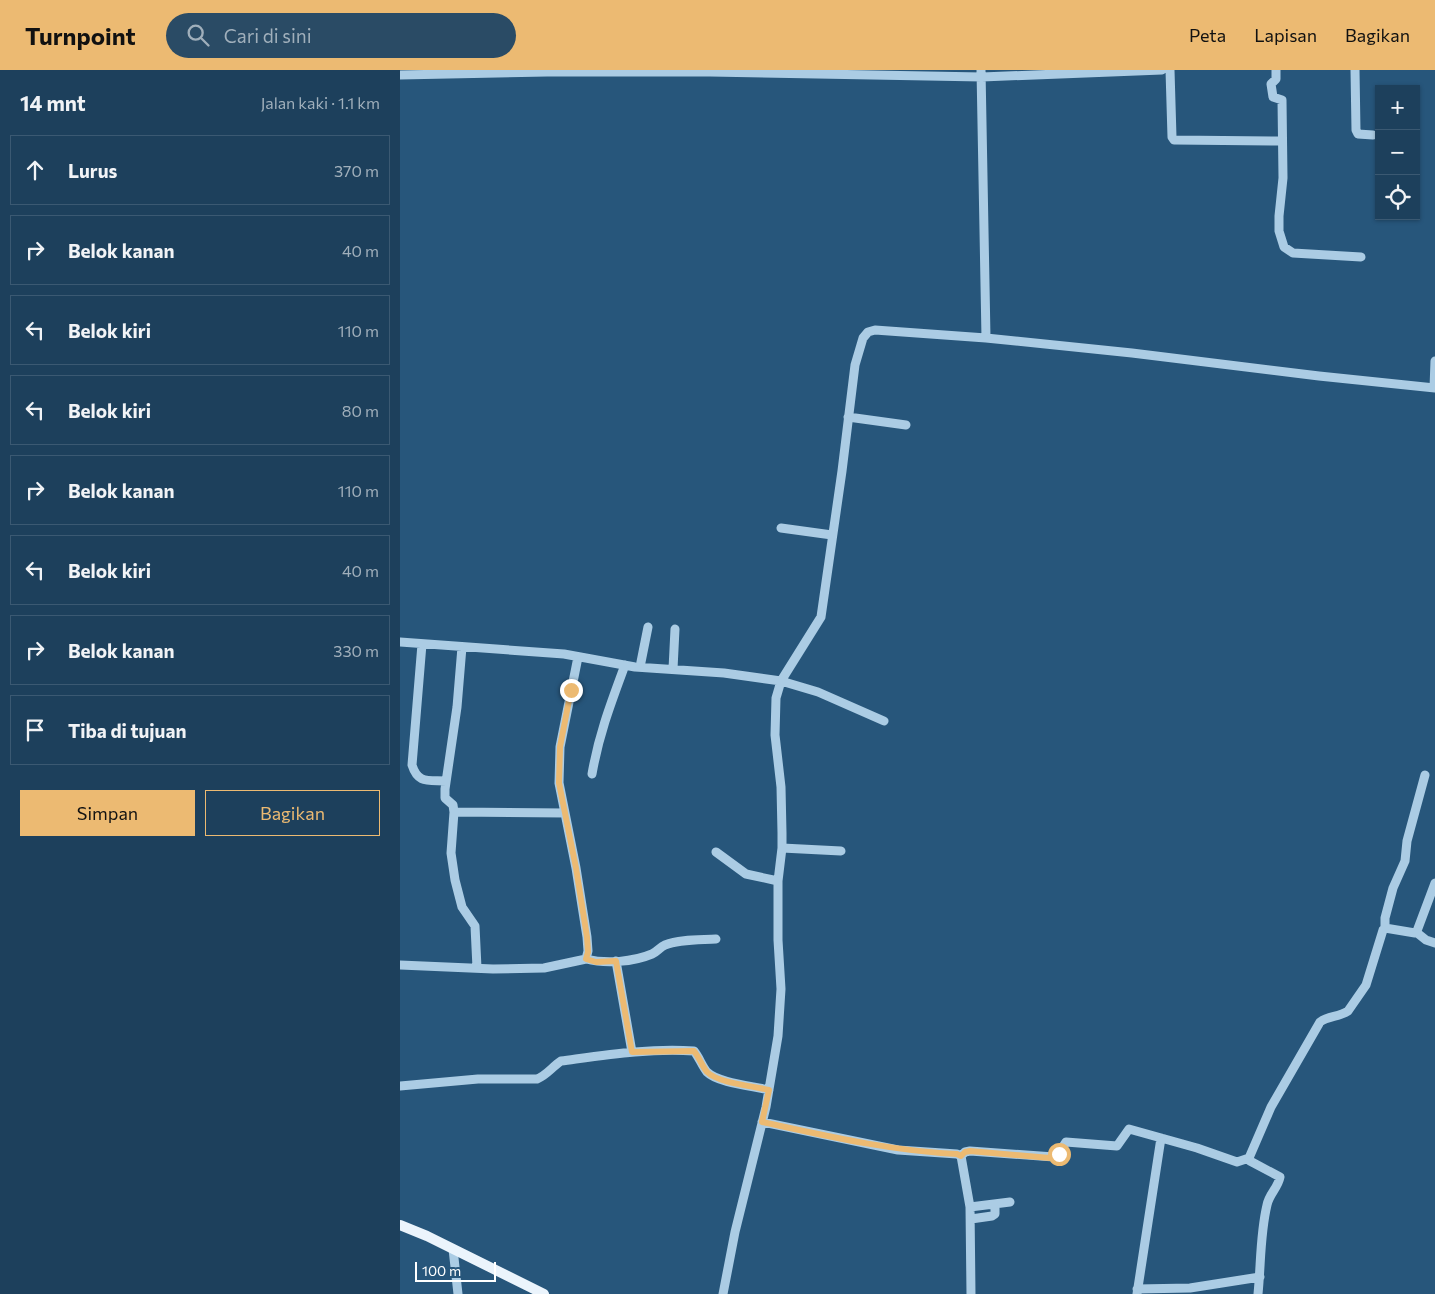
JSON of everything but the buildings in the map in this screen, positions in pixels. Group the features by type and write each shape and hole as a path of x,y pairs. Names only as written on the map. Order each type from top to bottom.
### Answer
{"main road":[{"path":"400,1225 544,1294"}],"street":[{"path":"400,75 547,72 982,73 1162,70"},
{"path":"1170,70 1170,104 1172,137 1174,140 1282,141"},
{"path":"1276,70 1276,79 1271,84 1273,97 1282,100 1283,178 1279,216 1284,247 1293,253 1299,254 1361,257"},
{"path":"1355,70 1356,130 1358,134 1373,135"},
{"path":"982,73 986,338"},
{"path":"723,1294 735,1232 769,1090 778,1036 781,989 778,940 778,881 782,848 781,787 775,735 776,698 781,682 820,616 855,365 863,338 868,332 875,330 986,338 1132,352 1319,376 1434,388 1435,361"},
{"path":"848,418 906,425"},
{"path":"781,528 832,535"},
{"path":"640,667 648,627"},
{"path":"673,670 675,629"},
{"path":"400,642 564,654 640,667 724,673 781,682 818,692 884,721"},
{"path":"422,644 412,765 416,776 420,779 446,782"},
{"path":"462,647 457,707 445,798 453,805 451,853 462,907 475,926 477,968"},
{"path":"578,656 560,747 559,783 576,868 587,937 588,952 586,959"},
{"path":"592,774 598,741 605,718 626,665"},
{"path":"961,1156 965,1152 970,1151 1054,1157 1057,1156 1066,1142 1117,1146 1129,1129 1237,1162 1249,1158 1271,1107 1320,1022 1325,1018 1348,1011 1366,985 1385,928 1393,888 1405,861 1407,841 1425,774"},
{"path":"454,812 565,813"},
{"path":"782,848 841,851"},
{"path":"716,852 746,874 778,881"},
{"path":"1416,932 1435,883"},
{"path":"1385,928 1416,932 1435,944"},
{"path":"400,965 544,968 586,959 596,962 639,958 654,953 665,945 691,940 716,939"},
{"path":"616,961 632,1052"},
{"path":"400,1086 478,1079 537,1079 545,1076 552,1067 561,1061 632,1052 694,1051 712,1076 769,1090"},
{"path":"762,1122 898,1150 957,1154 961,1156"},
{"path":"1161,1138 1137,1291 1193,1287 1260,1277"},
{"path":"961,1156 971,1219 972,1294"},
{"path":"1249,1158 1250,1161 1280,1177 1278,1185 1267,1203 1261,1240 1258,1294"},
{"path":"970,1207 1010,1202"},
{"path":"971,1219 992,1216 995,1214 995,1204"},
{"path":"453,1249 458,1294"}],"route":[{"path":"571,690 560,747 559,783 576,868 587,937 588,956 586,959 596,962 616,961 632,1052 694,1051 712,1076 769,1090 762,1122 898,1150 957,1154 961,1156 968,1151 1050,1158 1056,1157 1059,1154"}]}
